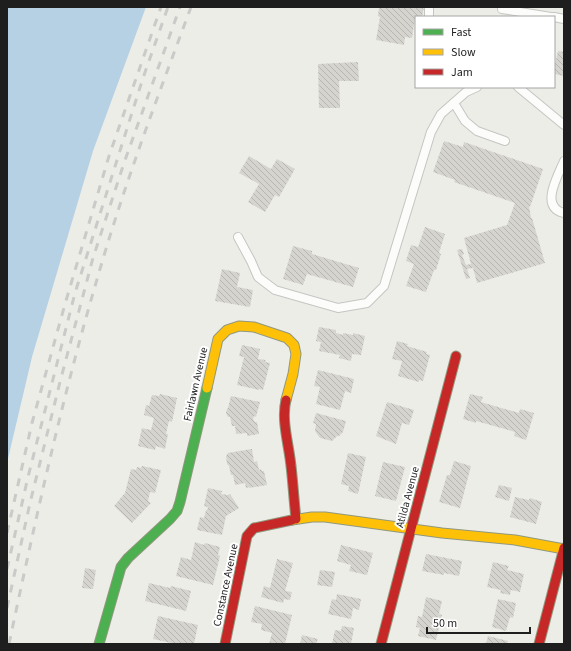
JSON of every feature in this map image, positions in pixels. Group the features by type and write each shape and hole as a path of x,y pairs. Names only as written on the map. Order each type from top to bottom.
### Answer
{"street":[{"name":"Fairlawn Avenue","path":"99,644 121,567 128,558 170,520 180,502 218,339 227,330 239,326 254,327 287,338 294,345 296,354 293,374 284,409 296,519"},
{"name":"Atilda Avenue","path":"381,644 456,356"},
{"name":"Constance Avenue","path":"225,644 248,536 254,528 296,519 325,517 442,533 515,540 564,548"},
{"path":"539,644 564,548"}],"lane":[{"path":"502,11 544,16"},
{"path":"238,237 258,277 275,290 338,308 366,303 384,286 431,132 441,114 466,92 475,88"},
{"path":"519,88 564,125"},
{"path":"454,103 465,121 477,131 505,141"},
{"path":"564,161 553,186 551,198 553,206 558,212 564,213"}],"water":[{"path":"7,7 146,7 93,151 32,357 7,463"}],"building":[{"path":"379,7 424,7 422,16 415,16 412,38 405,37 404,45 376,40 380,17 378,16"},
{"path":"558,51 564,52 564,76 555,74 555,64"},
{"path":"358,62 359,81 339,81 340,108 319,108 318,64"},
{"path":"444,141 463,147 464,142 543,169 530,207 529,206 531,218 545,263 477,283 473,268 467,269 470,278 466,279 457,250 462,249 464,254 462,255 466,265 471,264 464,238 507,225 515,203 454,182 455,180 433,172"},
{"path":"249,156 271,169 277,159 295,169 279,197 275,195 265,212 248,202 259,184 239,173"},
{"path":"425,227 445,234 439,253 441,254 436,270 434,270 426,292 406,286 414,264 406,261 411,245 418,247"},
{"path":"293,246 312,251 312,254 359,268 353,287 307,274 303,285 283,279"},
{"path":"222,269 240,273 237,287 253,290 250,307 215,301"},
{"path":"319,327 336,330 336,333 343,335 343,333 353,335 353,333 365,336 361,355 352,354 351,361 339,358 340,355 319,351 321,342 316,341"},
{"path":"397,341 408,344 407,346 427,352 426,354 430,355 423,381 419,380 419,382 398,376 402,361 392,359"},
{"path":"242,345 260,349 258,359 266,360 265,362 270,363 263,390 237,385 244,357 239,356"},
{"path":"318,370 354,379 351,393 345,391 340,410 316,404 320,387 314,386"},
{"path":"160,394 177,398 172,422 169,421 165,449 156,446 155,450 138,446 142,428 151,430 154,418 144,415 146,405 149,406 152,395 159,396"},
{"path":"470,394 483,397 481,402 519,413 520,409 534,413 526,440 514,436 515,432 476,421 476,423 463,419"},
{"path":"231,396 260,402 256,417 254,416 253,419 257,422 259,434 247,436 247,433 236,434 235,426 232,426 230,417 228,417 226,413"},
{"path":"387,402 414,410 409,425 402,423 396,444 376,436"},
{"path":"316,413 346,421 343,432 332,441 320,438 315,431 316,424 313,423"},
{"path":"252,449 254,462 257,461 259,470 261,469 264,471 267,485 246,488 245,483 235,485 233,475 231,475 227,464 226,456 228,453"},
{"path":"348,453 366,457 358,494 348,491 349,486 341,484"},
{"path":"454,461 471,466 460,508 439,502 447,475 450,475"},
{"path":"383,462 405,467 396,501 375,496"},
{"path":"142,466 161,470 155,493 150,492 148,501 151,503 132,523 114,506 125,493 131,469 136,470 137,467 141,468"},
{"path":"499,485 512,488 509,501 495,497"},
{"path":"208,488 222,491 221,494 230,494 239,508 226,516 222,535 197,530 200,517 204,518 208,507 204,506"},
{"path":"515,497 529,500 530,498 542,502 536,524 510,517"},
{"path":"195,542 220,547 218,555 220,556 213,585 176,576 181,557 191,560"},
{"path":"341,545 373,553 367,575 349,571 351,565 337,561"},
{"path":"426,554 462,561 459,576 422,571"},
{"path":"277,559 293,563 285,591 292,592 290,600 284,599 283,603 261,597 264,586 270,588"},
{"path":"493,562 509,566 507,570 524,574 520,592 511,590 510,595 500,593 501,590 487,587"},
{"path":"85,568 96,570 93,589 82,588"},
{"path":"320,570 335,572 332,587 317,585"},
{"path":"149,583 191,591 186,611 145,601"},
{"path":"337,594 361,599 359,610 353,608 351,619 328,614 332,599 336,600"},
{"path":"426,597 442,601 439,614 442,615 436,640 418,636 420,628 416,627 418,616 422,617"},
{"path":"498,599 516,603 513,618 510,617 506,631 492,627"},
{"path":"255,606 292,615 285,644 269,644 272,633 261,630 262,624 251,622"},
{"path":"158,616 198,625 194,644 176,644 153,639"},
{"path":"342,626 354,628 351,644 332,644 335,630 341,631"},
{"path":"302,635 318,639 316,644 300,644"},
{"path":"488,636 508,641 507,644 486,644"}],"railway":[{"path":"7,533 32,423 65,304 109,156 161,7"},
{"path":"7,569 28,477 75,293 143,78 168,7"},
{"path":"7,608 30,503 93,258 124,163 180,7"},
{"path":"9,644 52,450 86,319 108,242 130,174 191,7"}],"traffic: fast":[{"path":"99,644 121,567 128,558 177,511 207,388"}],"traffic: slow":[{"path":"207,388 218,339 227,330 239,326 254,327 287,338 294,345 296,354 293,374 286,400"},
{"path":"292,520 325,517 442,533 515,540 564,549"}],"traffic: jam":[{"path":"381,644 456,356"},
{"path":"286,400 284,416 296,519"},
{"path":"225,644 247,536 254,528 292,520"},
{"path":"539,644 564,548"}]}
